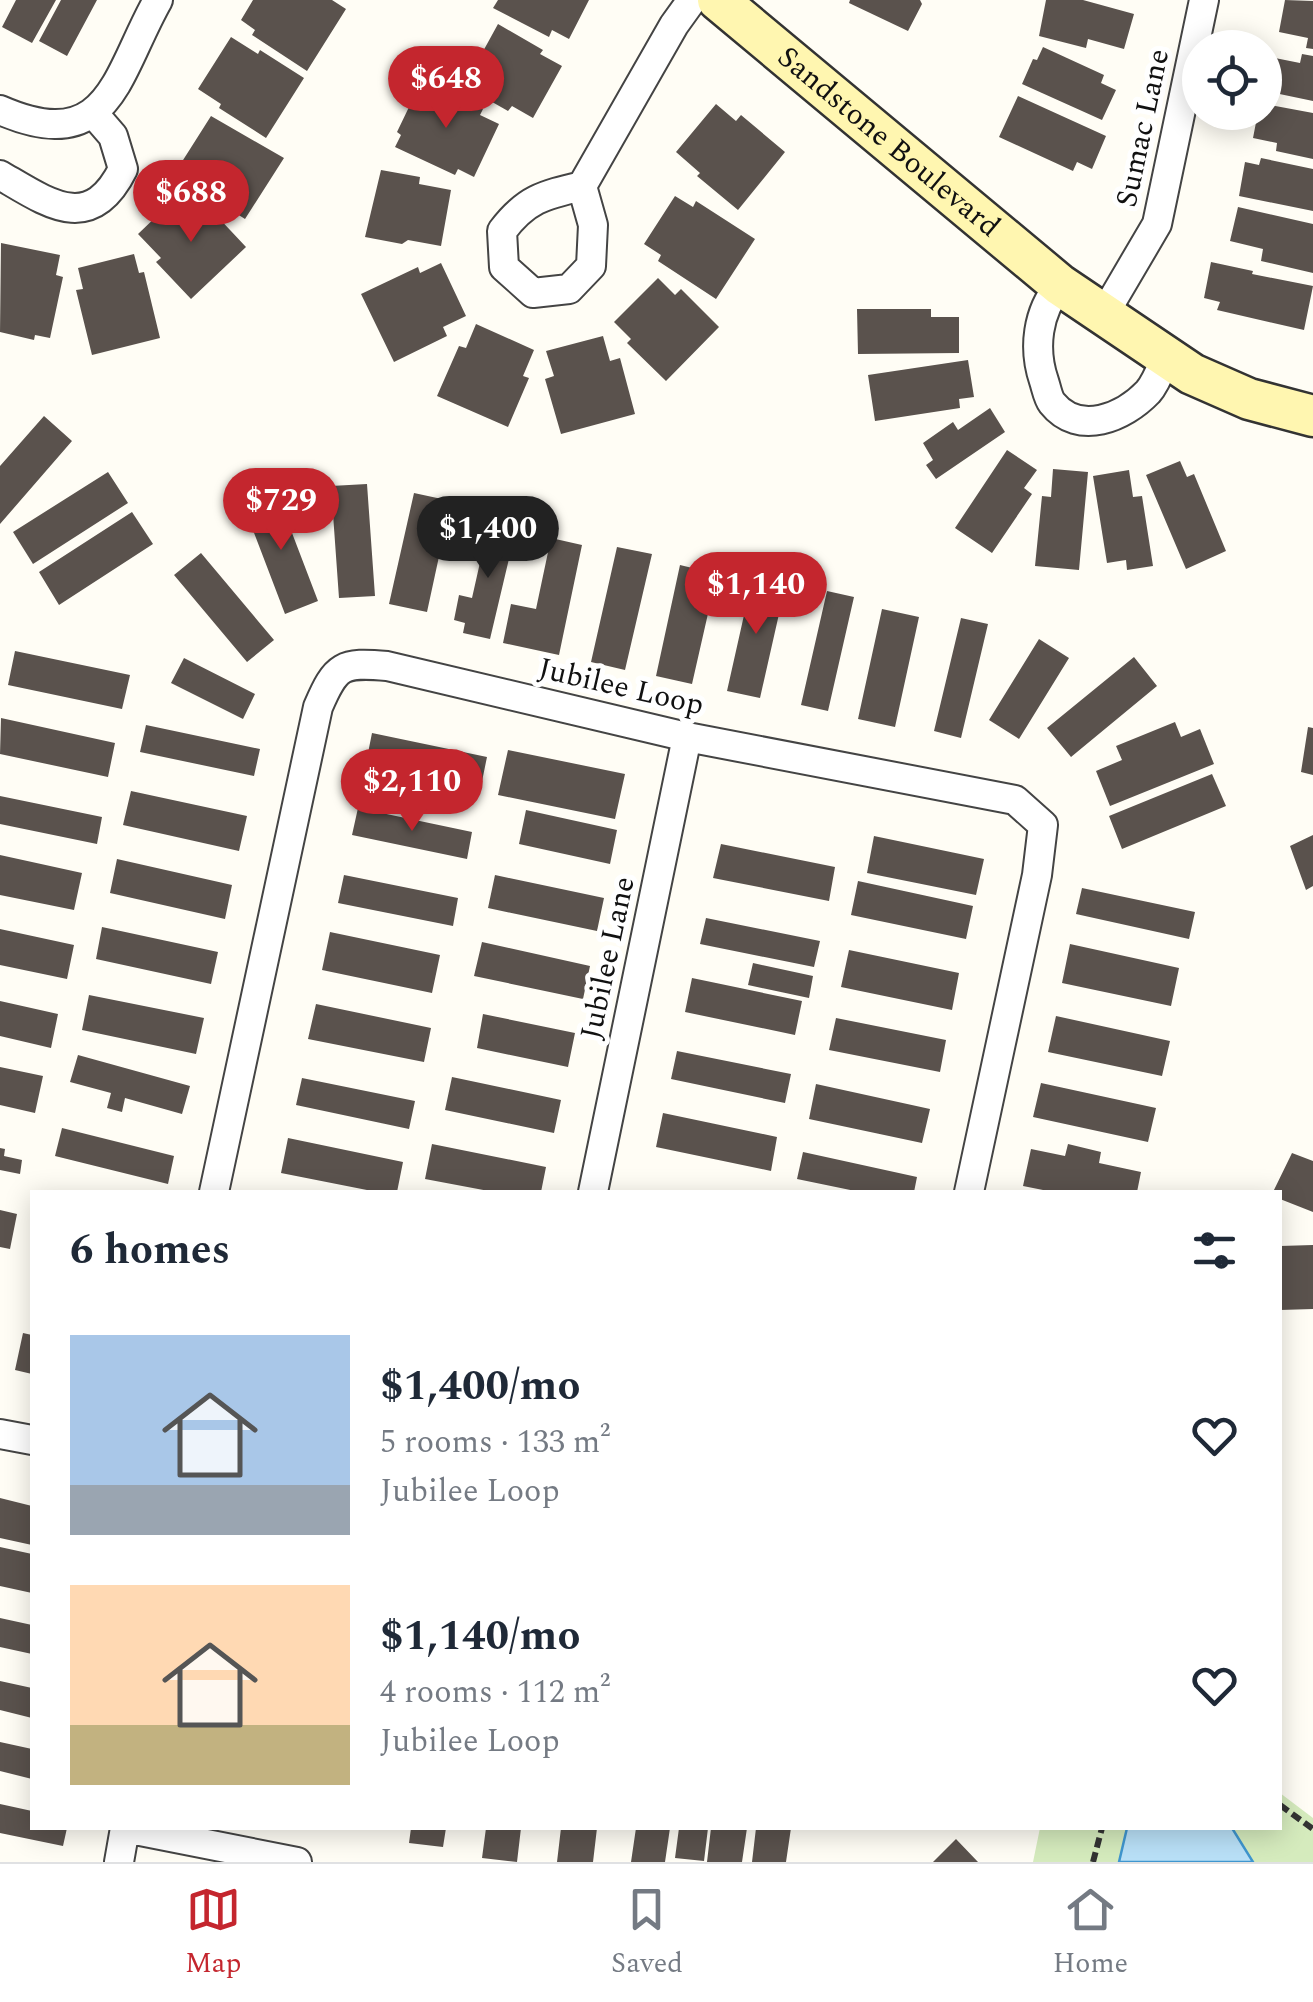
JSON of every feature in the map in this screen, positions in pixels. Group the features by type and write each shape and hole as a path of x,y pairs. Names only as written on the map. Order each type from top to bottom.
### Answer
{"street":[{"path":"0,110 25,121 50,125 94,114 110,97 158,0"},
{"name":"Sumac Lane","path":"1103,316 1157,224 1204,0"},
{"path":"582,186 674,25 717,2"},
{"name":"Sandstone Boulevard","path":"717,2 1060,285 1103,316 1192,374 1250,400 1313,416"},
{"path":"0,175 63,209 82,210 99,200 115,186 124,169 113,136 94,114"},
{"path":"1060,285 1038,330 1036,355 1052,402 1070,416 1093,422 1116,416 1151,390 1166,358"},
{"name":"Jubilee Loop","path":"214,1190 318,707 331,677 354,663 387,666 687,737 1015,800 1043,825 1037,876 969,1190"},
{"name":"Jubilee Lane","path":"593,1190 687,737"},
{"path":"0,1434 30,1440"},
{"path":"120,1862 125,1830"},
{"path":"135,1830 297,1862"}],"path":[{"path":"1282,1806 1313,1829"},
{"path":"1093,1862 1101,1830"}],"green space":[{"path":"1282,1795 1313,1818 1313,1862 1033,1862 1040,1830 1282,1830"}],"water":[{"path":"1127,1830 1233,1830 1253,1862 1119,1862"}],"building":[{"path":"16,0 56,0 32,43 2,27"},
{"path":"61,0 97,0 67,56 39,41"},
{"path":"253,0 332,0 346,9 307,71 252,35 255,30 241,20"},
{"path":"498,0 589,0 569,39 552,30 549,37 493,8"},
{"path":"920,0 922,4 908,31 849,3"},
{"path":"1046,0 1083,0 1134,14 1124,49 1088,39 1086,48 1039,36"},
{"path":"1285,0 1313,1 1313,49 1306,48 1308,38 1279,30"},
{"path":"498,24 562,66 533,118 512,106 508,111 464,86"},
{"path":"231,37 304,78 266,138 219,108 221,104 198,89"},
{"path":"1043,47 1104,75 1101,83 1116,90 1102,120 1022,84"},
{"path":"1302,54 1313,56 1313,101 1282,95 1282,59 1300,63"},
{"path":"422,80 483,109 480,115 499,124 474,177 458,169 455,175 395,147 401,135 397,132"},
{"path":"1018,96 1106,136 1092,169 1077,162 1073,171 999,137"},
{"path":"716,104 736,121 741,115 785,152 738,210 697,176 700,173 676,152"},
{"path":"1282,107 1313,113 1313,159 1276,151 1277,143 1253,138 1255,130 1282,130"},
{"path":"211,116 284,158 245,219 198,189 202,183 178,168"},
{"path":"1261,158 1313,169 1313,211 1239,196 1245,162 1259,165"},
{"path":"381,170 420,177 419,184 451,190 441,246 365,237"},
{"path":"182,192 209,220 215,214 246,247 191,299 156,262 161,258 138,234"},
{"path":"675,196 693,207 696,201 755,239 716,299 658,261 661,255 644,244"},
{"path":"1238,207 1313,224 1313,273 1261,261 1263,249 1230,241"},
{"path":"1,243 60,255 56,275 63,277 50,338 35,335 34,340 0,332"},
{"path":"134,254 139,273 144,272 160,338 92,355 76,290 83,289 78,268"},
{"path":"1211,262 1313,286 1304,330 1217,310 1220,302 1204,298"},
{"path":"441,263 466,316 443,327 447,336 394,362 361,294 418,267 420,273"},
{"path":"658,278 675,295 681,289 719,327 666,381 627,343 631,339 614,322"},
{"path":"857,309 931,309 931,317 959,317 959,353 858,354"},
{"path":"476,324 534,350 523,376 529,378 508,427 437,396 459,346 466,348"},
{"path":"603,336 610,361 620,358 635,414 561,434 545,379 554,376 546,351"},
{"path":"968,360 974,397 959,399 960,408 875,421 868,375"},
{"path":"990,408 1005,432 936,479 926,465 933,460 923,443 953,422 958,430"},
{"path":"44,416 72,441 0,524 0,466"},
{"path":"1007,450 1037,470 1024,488 1032,494 992,553 955,528"},
{"path":"1180,461 1187,477 1194,474 1226,551 1186,569 1146,475"},
{"path":"1053,469 1088,472 1079,570 1035,566 1042,496 1051,497"},
{"path":"1129,470 1133,497 1142,496 1153,566 1127,570 1126,560 1107,563 1093,476"},
{"path":"108,472 128,503 33,564 13,532"},
{"path":"367,484 375,596 339,598 331,486"},
{"path":"276,491 318,601 285,614 243,504"},
{"path":"414,493 451,501 427,612 389,604"},
{"path":"132,512 153,544 59,605 39,572"},
{"path":"490,518 517,525 490,639 463,633 465,623 454,620 459,595 472,598"},
{"path":"551,538 582,545 559,655 503,643 511,604 536,609"},
{"path":"617,547 652,554 625,670 591,662"},
{"path":"201,553 274,640 247,662 174,575"},
{"path":"680,565 717,574 692,684 656,676"},
{"path":"753,575 786,583 760,698 727,691"},
{"path":"827,591 854,597 828,711 801,705"},
{"path":"882,609 919,617 895,727 858,719"},
{"path":"961,618 988,624 961,738 934,731"},
{"path":"1039,639 1069,658 1019,739 989,720"},
{"path":"15,651 130,675 122,709 8,685"},
{"path":"1134,657 1157,686 1071,757 1047,728"},
{"path":"184,658 255,694 243,719 171,683"},
{"path":"1,718 115,743 108,777 0,754"},
{"path":"1175,722 1181,737 1200,729 1214,764 1110,806 1096,771 1122,760 1116,746"},
{"path":"146,725 260,749 254,776 140,752"},
{"path":"1308,727 1313,728 1313,775 1301,772"},
{"path":"372,733 487,757 480,791 365,768"},
{"path":"508,750 625,774 615,819 498,795"},
{"path":"1212,774 1226,806 1122,849 1109,816"},
{"path":"131,791 247,816 239,851 123,825"},
{"path":"0,796 102,817 97,844 0,824"},
{"path":"358,808 472,832 467,859 352,835"},
{"path":"526,810 617,830 610,864 519,844"},
{"path":"1313,835 1313,886 1306,890 1290,846"},
{"path":"874,836 984,859 976,895 867,873"},
{"path":"721,844 835,867 829,901 713,878"},
{"path":"0,855 82,873 74,910 0,895"},
{"path":"117,859 232,885 225,919 110,893"},
{"path":"344,875 458,898 453,926 338,903"},
{"path":"495,875 604,898 597,931 488,908"},
{"path":"858,881 973,906 966,939 851,915"},
{"path":"1082,888 1195,912 1189,939 1076,914"},
{"path":"706,918 820,941 814,967 700,944"},
{"path":"102,927 218,952 211,984 96,959"},
{"path":"0,929 74,945 67,979 0,965"},
{"path":"330,932 440,955 432,993 322,970"},
{"path":"482,942 590,966 583,999 474,976"},
{"path":"1070,944 1179,968 1171,1006 1062,983"},
{"path":"849,950 959,973 952,1010 841,987"},
{"path":"753,963 813,976 809,998 748,985"},
{"path":"692,978 802,1001 795,1035 685,1012"},
{"path":"89,995 204,1018 196,1054 82,1030"},
{"path":"0,1001 58,1014 51,1048 0,1036"},
{"path":"316,1004 431,1028 424,1062 308,1039"},
{"path":"483,1014 575,1033 568,1067 477,1048"},
{"path":"1056,1016 1170,1041 1162,1076 1048,1052"},
{"path":"836,1018 946,1040 940,1072 829,1050"},
{"path":"677,1051 791,1074 785,1103 671,1079"},
{"path":"78,1055 190,1086 182,1114 125,1098 122,1112 107,1108 111,1093 70,1082"},
{"path":"0,1067 43,1076 35,1113 0,1105"},
{"path":"452,1077 561,1100 554,1133 445,1110"},
{"path":"302,1078 415,1101 409,1129 296,1105"},
{"path":"1041,1083 1156,1108 1148,1142 1033,1117"},
{"path":"816,1084 930,1109 922,1143 809,1119"},
{"path":"663,1113 777,1137 771,1171 656,1147"},
{"path":"62,1128 174,1156 168,1184 55,1156"},
{"path":"288,1138 403,1162 397,1190 367,1190 281,1173"},
{"path":"432,1144 546,1167 541,1190 483,1190 425,1179"},
{"path":"1068,1144 1101,1152 1099,1163 1141,1172 1137,1190 1043,1190 1023,1186 1031,1149 1065,1156"},
{"path":"0,1148 5,1149 4,1156 22,1160 20,1174 0,1170"},
{"path":"803,1152 917,1177 914,1190 850,1190 797,1179"},
{"path":"1292,1153 1313,1161 1313,1212 1282,1200 1282,1190 1274,1190"},
{"path":"0,1210 17,1214 10,1249 0,1247"},
{"path":"1313,1245 1313,1309 1282,1310 1282,1246"},
{"path":"23,1333 30,1335 30,1374 15,1370"},
{"path":"0,1498 30,1506 30,1545 0,1538"},
{"path":"0,1547 30,1554 30,1593 0,1586"},
{"path":"0,1618 30,1625 30,1654 0,1647"},
{"path":"0,1681 30,1688 30,1718 0,1710"},
{"path":"0,1742 30,1749 30,1778 0,1771"},
{"path":"0,1804 30,1811 30,1830 67,1830 63,1846 0,1833"},
{"path":"411,1830 446,1830 443,1847 409,1843"},
{"path":"486,1830 521,1830 517,1862 482,1858"},
{"path":"561,1830 597,1830 593,1862 557,1862"},
{"path":"636,1830 670,1830 665,1862 631,1862"},
{"path":"679,1830 708,1830 704,1861 675,1858"},
{"path":"711,1830 747,1830 742,1862 707,1862"},
{"path":"756,1830 791,1830 786,1862 752,1862"},
{"path":"956,1839 978,1862 933,1862"}]}
